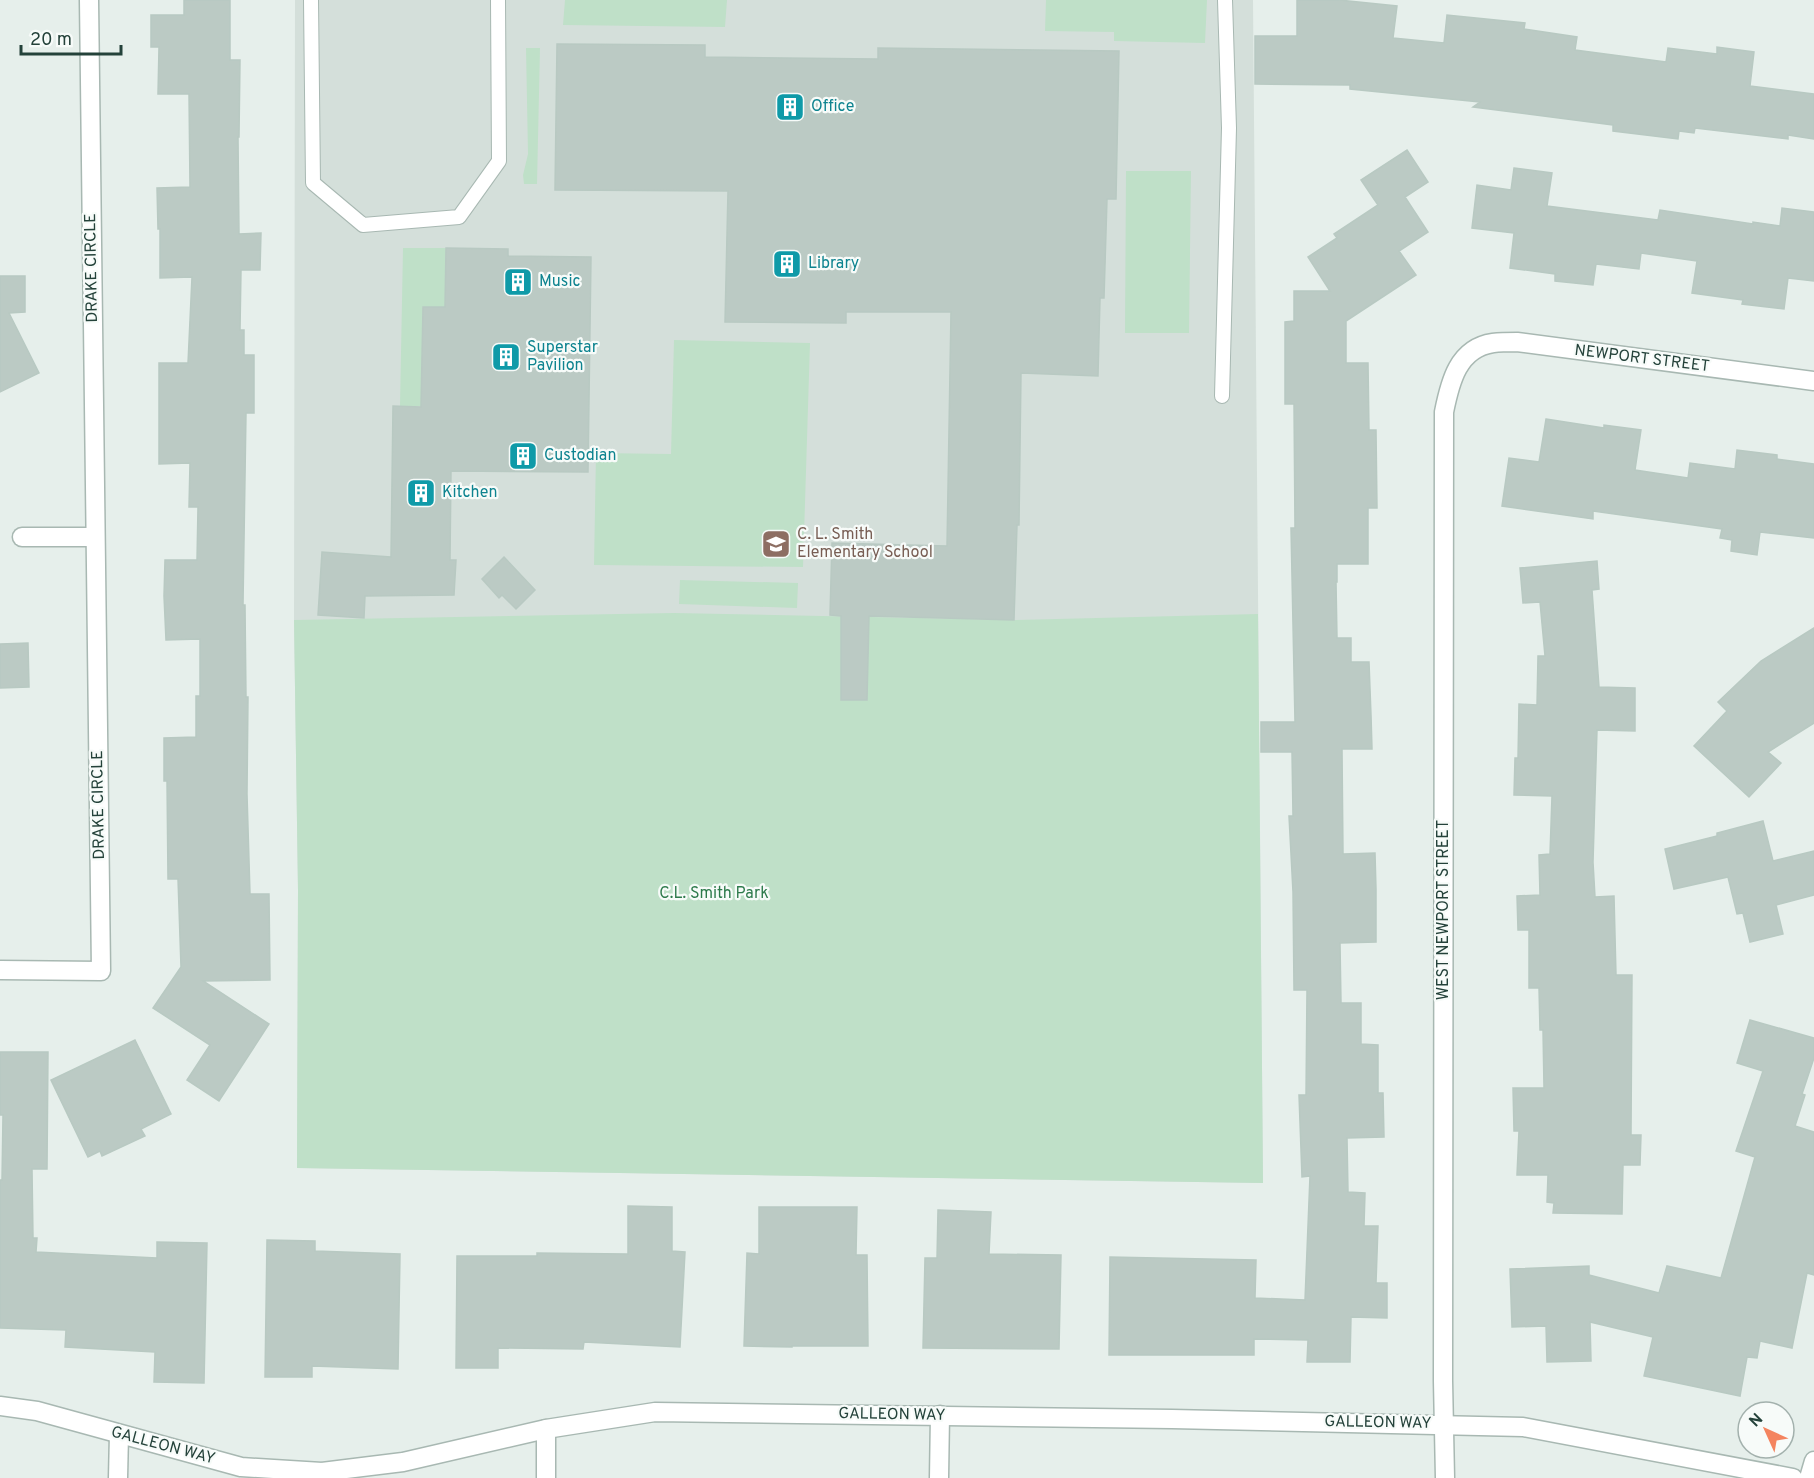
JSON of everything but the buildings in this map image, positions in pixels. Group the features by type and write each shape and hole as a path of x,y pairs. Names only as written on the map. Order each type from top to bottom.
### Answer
{"street":[{"name":"DRAKE CIRCLE","path":"0,970 101,971 89,0"},
{"name":"NEWPORT STREET","path":"1472,350 1493,343 1517,342 1814,381"},
{"name":"WEST NEWPORT STREET","path":"1445,1478 1443,1425 1444,412 1449,387 1458,368 1472,350"},
{"path":"22,537 95,537"},
{"name":"GALLEON WAY","path":"0,1406 37,1411 241,1467 322,1472 403,1462 546,1429 655,1412 940,1415 1523,1428 1793,1478"},
{"path":"939,1478 940,1415"},
{"path":"546,1429 546,1478"},
{"path":"118,1478 119,1434"},
{"path":"1809,1478 1814,1461"}],"lane":[{"path":"311,0 313,183 363,225 459,217 499,162 498,0"},
{"path":"1222,396 1229,128 1225,0"}],"shaded area":[{"name":"C. L. Smith Elementary School","path":"295,0 1253,0 1263,1183 297,1168 298,890 294,620"}],"green space":[{"path":"565,0 727,0 725,27 563,25"},
{"path":"1046,0 1207,0 1205,43 1114,41 1114,32 1045,31"},
{"path":"526,48 540,48 537,184 524,184 523,175 528,154"},
{"path":"1126,171 1191,171 1189,333 1125,333"},
{"path":"403,248 446,248 445,307 423,307 421,406 400,406"},
{"path":"674,340 810,343 803,567 594,565 596,453 671,454"},
{"path":"680,580 798,583 797,608 679,604"},
{"name":"C.L. Smith Park","path":"674,613 1014,620 1258,614 1263,1183 297,1168 298,890 294,620"}],"place":[{"name":"Office","path":"790,107"},
{"name":"Library","path":"787,264"},
{"name":"Music","path":"518,282"},
{"name":"Superstar Pavilion","path":"506,357"},
{"name":"Custodian","path":"523,456"},
{"name":"Kitchen","path":"421,493"},
{"name":"C. L. Smith Elementary School","path":"776,544"}]}
